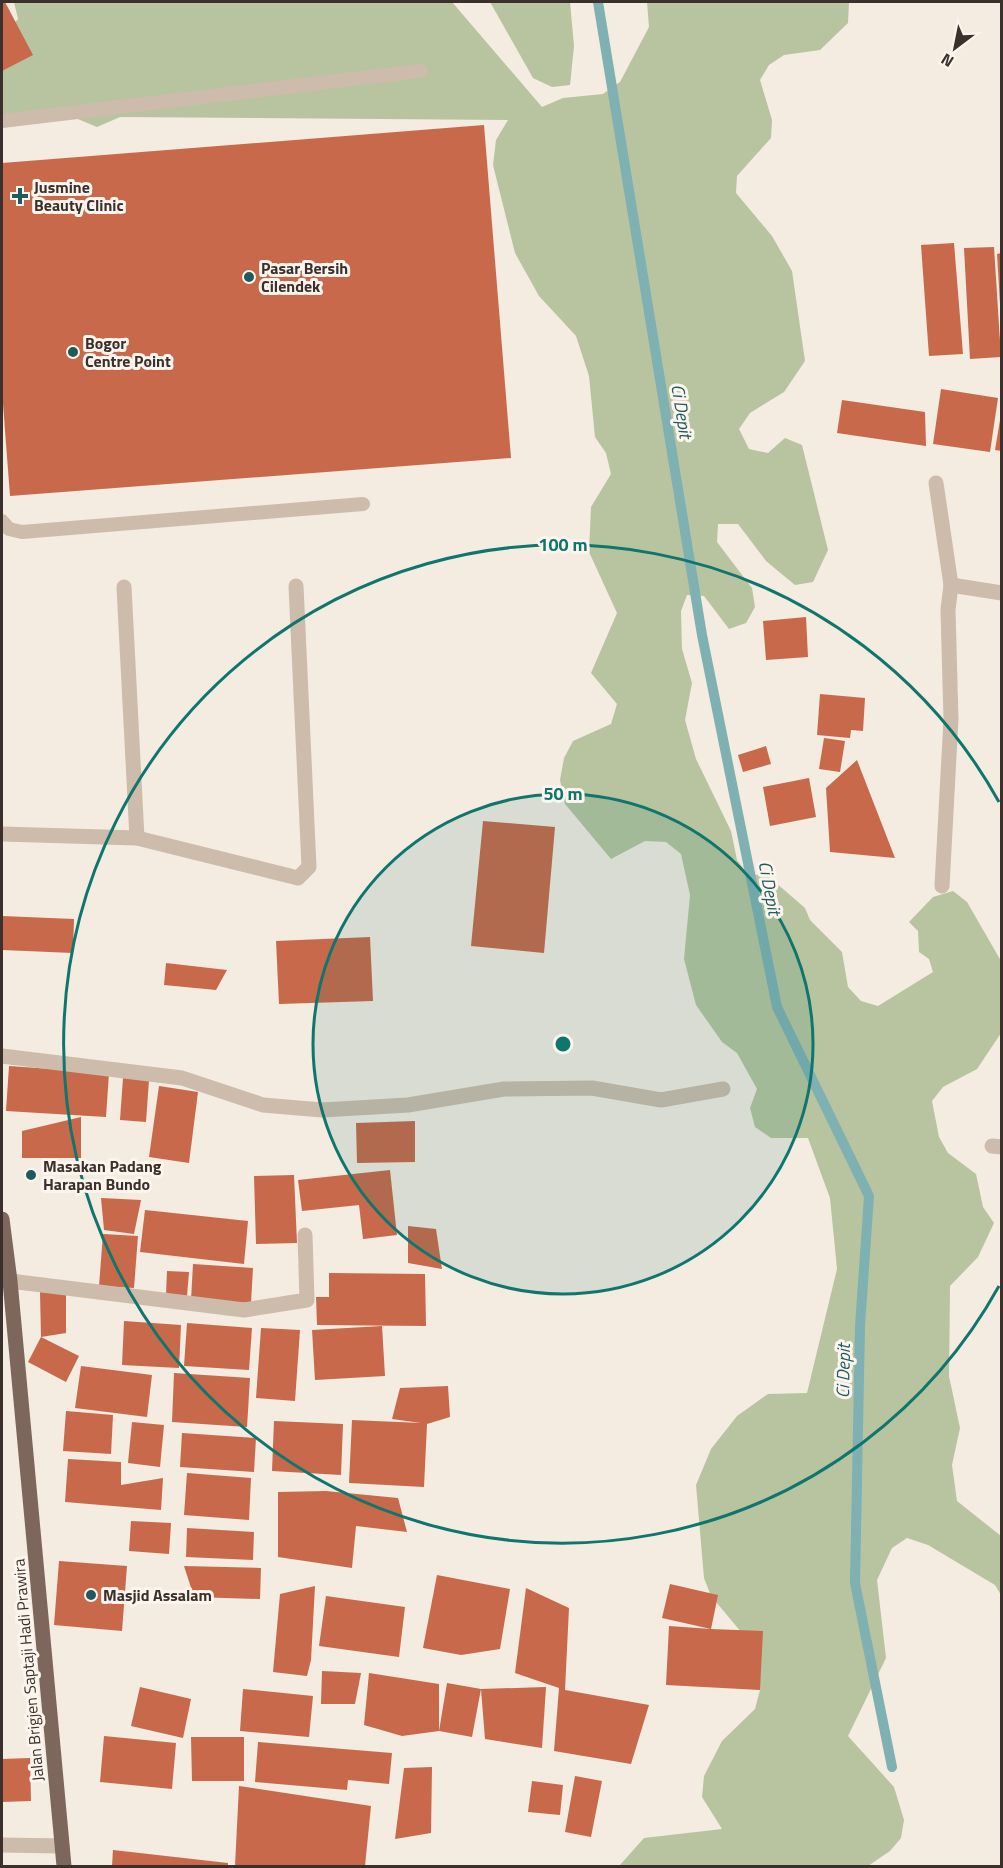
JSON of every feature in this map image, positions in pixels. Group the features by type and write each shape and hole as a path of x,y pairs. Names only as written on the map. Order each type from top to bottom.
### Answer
{"main road":[{"name":"Jalan Brigjen Saptaji Hadi Prawira","path":"2,1219 10,1281 64,1866"}],"street":[{"path":"936,483 951,585 948,610 951,719 942,886"},
{"path":"951,585 1002,593"},
{"path":"2,834 137,838 298,878 309,867 296,586"},
{"path":"124,587 137,838"},
{"path":"2,1056 182,1078 263,1105 322,1110 408,1105 504,1089 592,1088 660,1100 723,1089"},
{"path":"10,1281 234,1309 257,1309 308,1300 305,1235"},
{"path":"2,1845 62,1846"}],"lane":[{"path":"2,121 420,71"},
{"path":"4,527 22,532 363,504"}],"green space":[{"path":"14,2 452,2 542,107 563,98 603,94 620,82 649,27 647,2 849,2 848,23 820,50 784,55 769,65 760,80 772,120 771,138 737,176 736,193 772,236 792,271 805,361 784,392 750,413 739,429 749,449 768,453 785,438 802,445 828,550 813,582 795,585 766,561 738,524 718,524 717,542 752,588 755,607 746,623 729,629 704,596 687,595 681,611 682,649 692,683 685,720 696,759 731,831 737,860 748,874 768,876 805,908 810,920 842,952 848,987 861,1001 878,1006 933,972 929,959 919,952 918,931 909,922 933,897 953,891 967,902 1001,961 1001,1033 977,1069 943,1087 932,1101 939,1137 948,1153 976,1174 983,1207 994,1223 978,1257 950,1286 949,1376 960,1428 952,1465 957,1501 1001,1536 1001,1595 995,1585 928,1545 907,1538 892,1548 877,1580 886,1658 848,1736 894,1787 904,1820 901,1838 890,1851 868,1866 619,1866 644,1838 722,1829 702,1797 704,1776 722,1741 755,1709 760,1690 752,1645 711,1596 704,1578 696,1485 711,1449 737,1416 768,1394 807,1393 837,1269 830,1198 808,1138 771,1138 755,1127 750,1108 757,1089 737,1053 722,1042 696,1005 684,959 690,895 681,854 666,842 645,841 611,859 565,804 560,780 564,758 573,741 611,724 617,704 591,673 617,613 589,552 591,507 611,474 606,453 595,437 589,376 576,336 539,296 515,253 493,165 496,140 508,120 120,117 97,127 73,117 2,116 2,37 18,19"},
{"path":"490,2 570,2 574,46 570,85 552,87 533,78"}],"building":[{"path":"2,2 5,2 33,55 2,71"},
{"name":"Pasar Bersih Cilendek","path":"484,125 511,458 10,496 2,391 2,163"},
{"path":"954,243 963,354 929,356 921,245"},
{"path":"994,247 1001,357 970,359 964,248"},
{"path":"1002,253 1002,304 1000,304 997,254"},
{"path":"941,389 998,398 990,452 933,444"},
{"path":"842,400 925,412 926,446 837,433"},
{"path":"1000,420 1002,420 1002,451 995,450"},
{"path":"806,617 808,657 766,660 763,621"},
{"path":"820,694 865,698 863,731 851,730 850,738 817,735"},
{"path":"824,738 845,741 840,772 819,769"},
{"path":"766,746 771,764 743,772 738,755"},
{"path":"857,760 895,858 830,852 826,788"},
{"path":"809,778 816,817 770,826 763,787"},
{"path":"483,821 555,827 544,953 471,946"},
{"path":"2,916 74,919 73,953 2,950"},
{"path":"370,937 373,1001 279,1004 276,941"},
{"path":"166,963 227,970 216,990 164,985"},
{"path":"9,1066 109,1073 106,1117 6,1111"},
{"path":"123,1078 149,1080 146,1122 120,1120"},
{"path":"159,1086 198,1092 189,1163 149,1157"},
{"path":"81,1117 81,1158 22,1158 22,1131"},
{"path":"415,1121 415,1162 357,1163 356,1123"},
{"path":"390,1170 397,1235 363,1239 359,1205 302,1211 298,1180"},
{"path":"294,1175 297,1243 256,1244 254,1176"},
{"path":"101,1198 141,1200 134,1234 104,1230"},
{"path":"145,1210 248,1221 244,1264 140,1252"},
{"path":"408,1226 436,1229 442,1269 408,1263"},
{"path":"103,1234 138,1236 134,1288 99,1286"},
{"path":"193,1264 253,1268 251,1303 191,1300"},
{"path":"167,1271 189,1272 187,1296 166,1295"},
{"path":"329,1273 425,1274 426,1326 317,1325 316,1297 329,1297"},
{"path":"40,1292 66,1293 66,1333 41,1337"},
{"path":"124,1321 181,1325 179,1368 122,1365"},
{"path":"187,1323 252,1328 249,1370 184,1366"},
{"path":"382,1326 385,1376 315,1380 312,1330"},
{"path":"261,1328 300,1330 295,1401 256,1398"},
{"path":"41,1337 79,1356 66,1382 28,1362"},
{"path":"81,1366 152,1375 147,1417 75,1408"},
{"path":"174,1373 250,1378 247,1427 172,1422"},
{"path":"448,1386 450,1417 427,1424 424,1487 349,1483 352,1420 421,1423 392,1419 400,1388"},
{"path":"66,1411 113,1415 111,1454 63,1451"},
{"path":"274,1421 343,1424 341,1475 272,1471"},
{"path":"132,1422 164,1425 160,1467 128,1463"},
{"path":"182,1433 256,1438 254,1472 180,1467"},
{"path":"68,1459 121,1462 121,1485 163,1478 161,1510 65,1502"},
{"path":"187,1473 251,1478 249,1520 184,1515"},
{"path":"326,1491 398,1498 407,1532 356,1526 352,1568 278,1557 278,1492"},
{"path":"131,1521 171,1523 169,1554 129,1551"},
{"path":"187,1528 254,1532 253,1560 186,1557"},
{"name":"Masjid Assalam","path":"59,1561 127,1566 122,1631 54,1625"},
{"path":"184,1566 261,1568 260,1599 194,1597"},
{"path":"437,1575 510,1589 500,1649 461,1655 423,1648"},
{"path":"670,1584 718,1595 711,1629 662,1618"},
{"path":"315,1586 311,1660 307,1676 273,1672 280,1594"},
{"path":"526,1588 569,1608 565,1690 649,1705 631,1764 554,1751 559,1688 515,1673"},
{"path":"326,1596 405,1607 399,1657 319,1646"},
{"path":"669,1626 763,1631 760,1690 666,1685"},
{"path":"322,1671 361,1673 355,1704 321,1704"},
{"path":"369,1673 439,1684 439,1731 402,1736 364,1725"},
{"path":"447,1683 481,1689 472,1737 439,1731"},
{"path":"140,1687 191,1699 183,1738 131,1726"},
{"path":"546,1687 542,1748 485,1739 481,1689"},
{"path":"243,1689 313,1696 309,1737 240,1731"},
{"path":"104,1736 176,1743 172,1789 100,1782"},
{"path":"191,1737 244,1737 244,1781 192,1781"},
{"path":"258,1742 392,1753 389,1784 348,1780 347,1790 255,1782"},
{"path":"30,1758 31,1801 2,1802 2,1759"},
{"path":"432,1767 431,1833 395,1839 404,1768"},
{"path":"575,1776 602,1781 591,1837 565,1832"},
{"path":"532,1781 563,1785 560,1815 528,1812"},
{"path":"239,1786 371,1806 365,1866 235,1866"},
{"path":"113,1850 228,1863 228,1866 112,1866"}],"waterway":[{"name":"Ci Depit","path":"598,2 702,635 777,1007 869,1196 860,1326 855,1583 892,1767"}],"place":[{"name":"Jusmine Beauty Clinic","path":"20,196"},
{"name":"Pasar Bersih Cilendek","path":"249,277"},
{"name":"Bogor Centre Point","path":"73,352"},
{"name":"Masakan Padang Harapan Bundo","path":"31,1175"},
{"name":"Masjid Assalam","path":"91,1595"}]}
